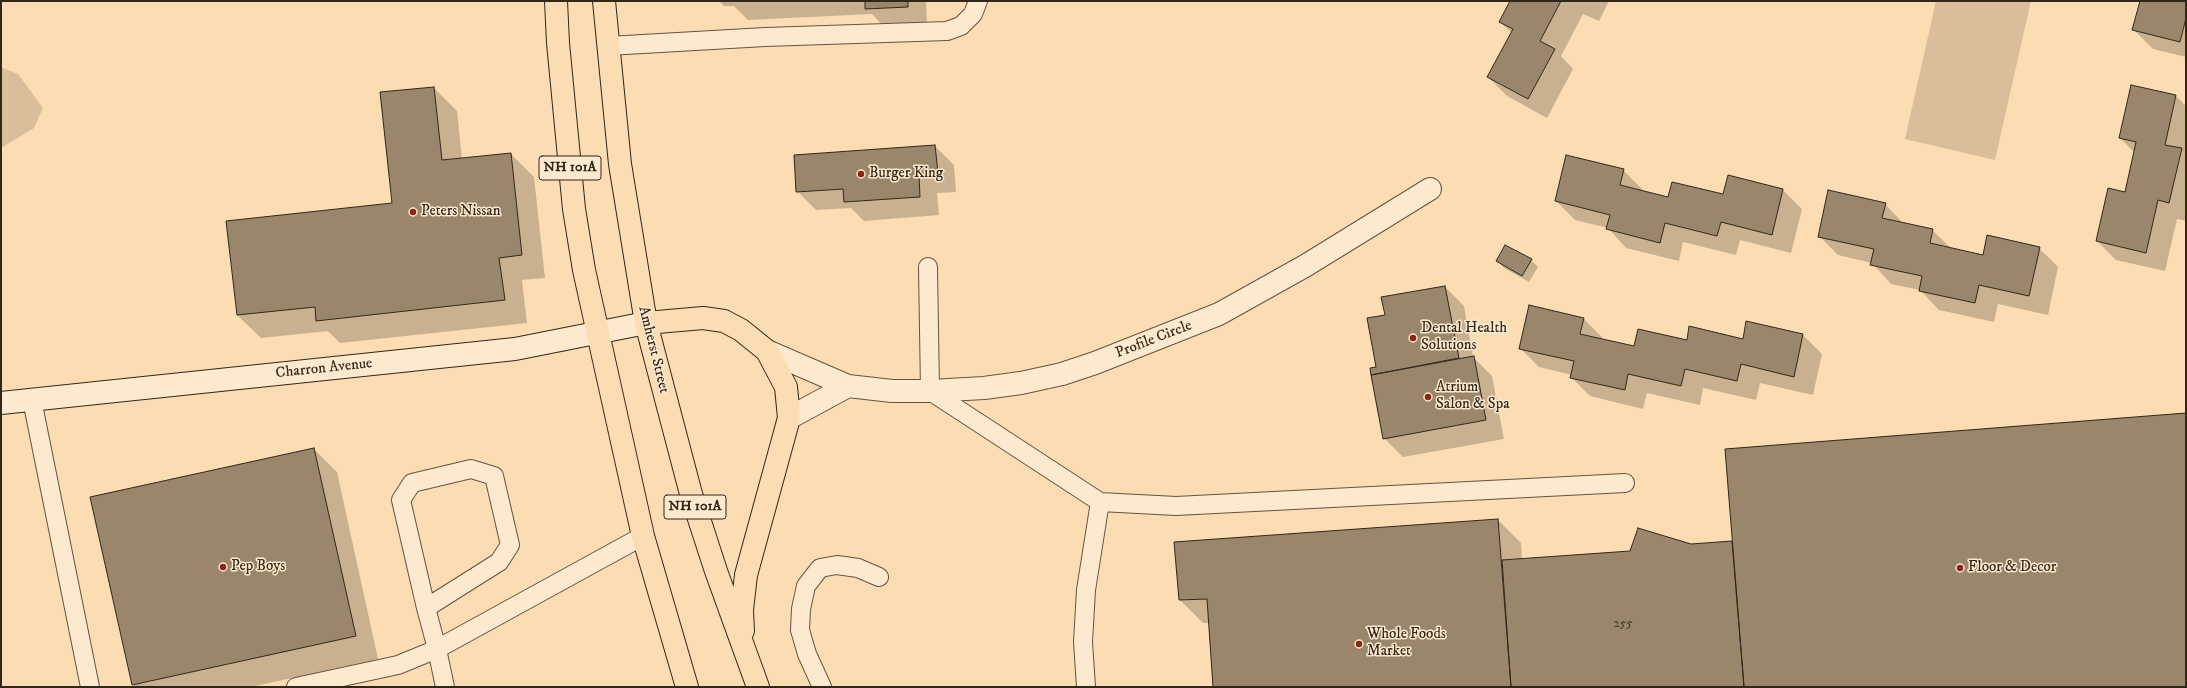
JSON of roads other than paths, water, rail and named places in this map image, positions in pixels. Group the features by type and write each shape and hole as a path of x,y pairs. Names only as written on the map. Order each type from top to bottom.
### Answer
{"highway":[{"name":"NH 101A","path":"556,1 558,43 574,209 597,334 643,536 687,687"},
{"name":"Amherst Street","path":"604,1 620,164 646,323 691,494 758,687"},
{"path":"646,323 703,318 724,321 741,330 767,351 786,387 789,418 746,575 742,610 744,650"}],"street":[{"name":"Profile Circle","path":"767,351 848,386 892,391 930,391 1022,384 1062,374 1176,332 1219,314 1299,269 1430,189"},
{"name":"Charron Avenue","path":"1,403 514,349 597,334 646,323"},
{"path":"789,418 848,386"}],"lane":[{"path":"608,46 765,37 947,31 961,26 973,14 978,1"},
{"path":"928,267 930,391 1100,502 1176,506 1624,483"},
{"path":"32,400 90,687"},
{"path":"426,608 499,562 510,544 494,476 471,470 412,483 401,500 426,608 437,649 445,687"},
{"path":"1086,687 1083,642 1086,590 1100,502"},
{"path":"296,687 398,665 437,649 643,536"},
{"path":"822,687 807,654 800,630 801,609 806,586 820,568 837,565 858,568 880,577"}],"place":[{"name":"Burger King","path":"861,174"},
{"name":"Peters Nissan","path":"413,212"},
{"name":"Dental Health Solutions","path":"1413,338"},
{"name":"Atrium Salon & Spa","path":"1428,397"},
{"name":"Pep Boys","path":"223,567"},
{"name":"Floor & Decor","path":"1960,568"},
{"name":"Whole Foods Market","path":"1359,644"}]}
